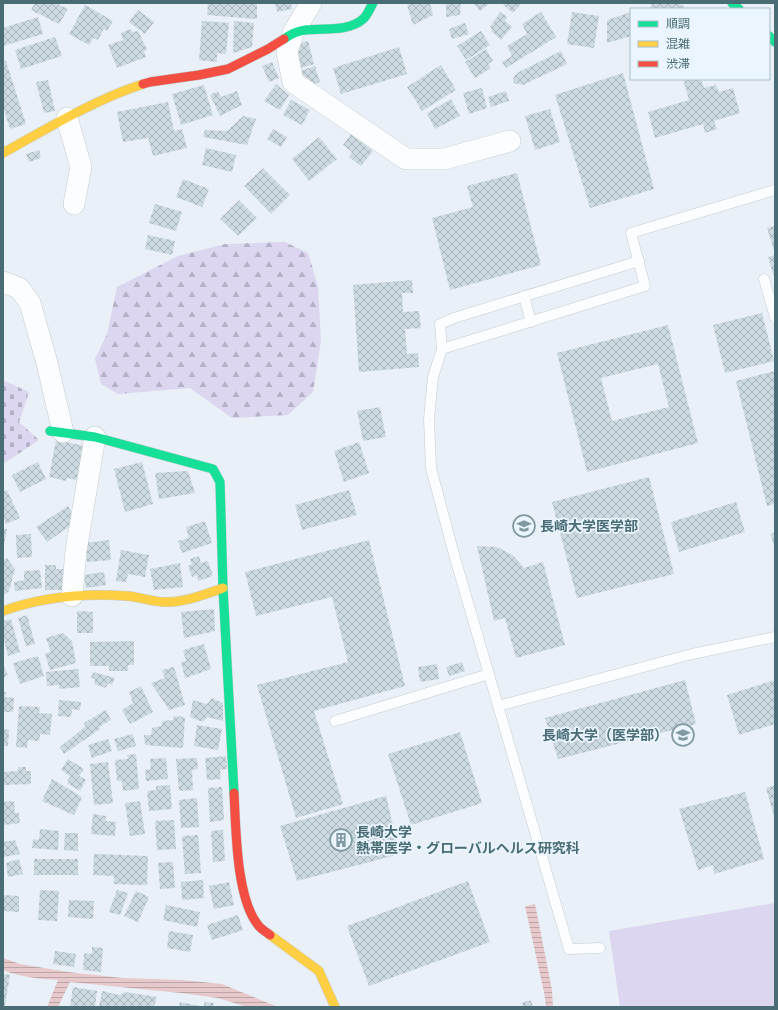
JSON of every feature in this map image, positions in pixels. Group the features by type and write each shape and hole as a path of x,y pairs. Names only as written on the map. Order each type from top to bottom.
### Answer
{"street":[{"path":"311,3 293,33 286,52 293,82 406,158 444,159 510,141"},
{"path":"3,153 67,118 125,90 150,82 228,69 268,49 293,33 304,30 333,29 353,25 364,19 373,3"},
{"path":"67,118 81,167 74,204"},
{"path":"3,282 19,288 30,303 47,363 57,431 95,437 213,468 220,482 223,588 238,861 247,907 258,926 319,971 335,1007"},
{"path":"72,596 76,551 95,437"},
{"path":"3,611 26,604 72,596 129,596 159,602 181,602 223,588"}],"lane":[{"path":"442,349 645,286 631,233 775,190"},
{"path":"600,948 569,949 455,558 431,468 430,412 433,377 442,349 440,324 454,318 639,261"},
{"path":"764,279 775,317"},
{"path":"524,296 531,322"},
{"path":"498,706 692,654 775,637"},
{"path":"335,721 489,674"}],"green space":[{"path":"285,242 308,253 318,286 321,341 313,392 288,415 232,418 190,388 118,394 101,384 95,359 107,334 117,287 178,256 225,244"},
{"path":"5,381 29,392 19,422 39,440 3,464 3,382"},
{"path":"775,903 775,1007 620,1007 609,931"}],"shaded area":[{"path":"535,904 552,990 553,1007 546,1007 525,906"},
{"path":"3,958 20,964 68,972 122,978 182,980 222,984 278,1007 247,1007 218,998 70,982 58,1007 47,1007 58,980 30,977 3,970"}],"building":[{"path":"35,3 60,3 59,5 68,9 59,24 31,10"},
{"path":"208,3 257,3 257,19 207,15"},
{"path":"275,3 291,3 292,9 277,12"},
{"path":"414,3 430,3 433,15 413,25 407,5"},
{"path":"446,3 461,3 460,15 446,17"},
{"path":"473,3 490,3 480,11"},
{"path":"505,3 522,3 513,13 503,5"},
{"path":"652,3 677,3 684,6 685,8 650,8"},
{"path":"85,5 113,21 107,31 104,29 98,40 93,38 89,45 69,34"},
{"path":"138,10 154,22 145,34 129,22"},
{"path":"500,12 507,17 505,21 512,27 501,40 491,31 492,29 490,27"},
{"path":"541,12 556,37 506,68 502,62 512,56 507,46 527,34 522,24"},
{"path":"572,12 599,16 594,48 567,44"},
{"path":"630,12 630,36 607,43 607,20"},
{"path":"38,17 43,34 3,46 3,28"},
{"path":"202,21 229,23 226,54 217,53 217,62 199,60"},
{"path":"234,21 254,23 252,47 233,53"},
{"path":"465,23 469,34 452,39 449,29"},
{"path":"130,29 133,32 138,31 147,49 144,51 146,57 117,68 108,45 123,40 121,33"},
{"path":"481,31 490,45 466,60 457,46"},
{"path":"55,37 62,56 21,69 15,50"},
{"path":"308,41 314,64 298,69 297,44"},
{"path":"399,47 407,74 341,94 333,68"},
{"path":"486,49 493,61 488,64 491,68 475,78 465,62"},
{"path":"561,51 567,64 523,85 514,83 513,78 517,73"},
{"path":"3,61 6,61 26,124 10,129 3,106"},
{"path":"272,62 279,78 269,82 262,66"},
{"path":"441,65 456,90 422,111 407,87"},
{"path":"315,66 320,82 314,84 302,77 300,71"},
{"path":"623,73 654,189 590,208 555,95"},
{"path":"48,80 55,111 44,113 36,82"},
{"path":"683,80 701,80 704,88 716,85 719,92 733,88 740,113 714,121 717,129 705,133 703,124 655,138 648,112 689,100"},
{"path":"276,84 289,95 280,110 264,101"},
{"path":"204,85 213,115 181,125 172,94"},
{"path":"482,88 487,108 469,114 463,93"},
{"path":"218,91 221,97 237,91 242,105 220,116 210,95"},
{"path":"506,91 509,101 491,107 488,97"},
{"path":"451,99 460,116 435,129 427,113"},
{"path":"291,100 310,110 302,125 283,115"},
{"path":"168,102 174,131 182,129 187,148 153,156 148,138 123,142 117,112"},
{"path":"550,109 560,142 535,150 525,116"},
{"path":"243,116 256,119 247,145 203,137 205,130 227,131"},
{"path":"273,129 287,137 281,147 267,139"},
{"path":"351,134 373,151 361,166 349,157 352,152 343,145"},
{"path":"319,137 337,159 309,181 292,159"},
{"path":"206,148 236,155 232,172 202,165"},
{"path":"39,150 41,158 29,162 26,154"},
{"path":"263,168 290,195 271,214 244,186"},
{"path":"517,173 541,265 450,290 432,218 473,207 467,186"},
{"path":"183,179 209,189 202,207 176,197"},
{"path":"239,200 257,218 238,236 220,219"},
{"path":"155,204 182,212 176,231 149,223"},
{"path":"775,226 775,254 767,228"},
{"path":"148,235 175,241 172,255 145,249"},
{"path":"775,255 775,280 768,257"},
{"path":"412,280 413,293 402,293 403,312 419,311 421,328 405,329 407,354 418,353 419,367 359,372 353,285"},
{"path":"762,313 774,361 725,373 713,325"},
{"path":"668,325 698,443 587,472 557,353","holes":["658,364 669,407 612,421 601,378"]},
{"path":"775,371 775,504 767,506 736,381"},
{"path":"380,407 386,437 363,441 357,411"},
{"path":"56,440 84,446 77,480 67,478 66,481 49,477"},
{"path":"359,442 369,473 344,482 334,451"},
{"path":"38,462 46,479 20,492 12,475"},
{"path":"142,462 153,504 125,512 114,469"},
{"path":"188,471 195,493 159,499 155,473"},
{"path":"649,477 674,574 577,598 552,502"},
{"path":"7,490 20,518 6,524 3,517 3,492"},
{"path":"349,490 357,515 302,530 295,505"},
{"path":"736,502 745,532 679,552 671,522"},
{"path":"68,506 76,522 47,542 36,527"},
{"path":"205,521 212,543 182,553 178,541 189,538 186,527"},
{"path":"3,529 7,529 4,544 3,544"},
{"path":"775,532 775,548 770,534"},
{"path":"31,534 32,557 17,558 16,535"},
{"path":"109,540 111,560 87,562 85,543"},
{"path":"369,540 405,686 314,711 343,804 296,818 257,685 348,662 332,597 256,616 245,572"},
{"path":"477,546 497,547 514,556 524,568 543,562 565,645 516,658 505,618 494,621"},
{"path":"121,550 149,555 145,577 128,574 126,582 116,581"},
{"path":"199,556 201,563 208,561 213,576 198,581 197,575 192,577 188,566 192,564 190,559"},
{"path":"7,558 15,569 9,591 3,596 3,560"},
{"path":"180,563 183,587 154,590 150,569"},
{"path":"45,565 56,565 56,569 65,569 65,590 45,590"},
{"path":"40,570 42,588 15,591 14,582 24,580 24,571"},
{"path":"104,572 106,585 86,588 84,575"},
{"path":"214,609 215,631 184,638 181,612"},
{"path":"77,611 93,612 93,633 77,633"},
{"path":"27,615 35,644 26,646 18,618"},
{"path":"11,619 20,652 8,656 3,637 3,621"},
{"path":"63,633 72,641 76,663 50,670 45,654 51,652 46,638"},
{"path":"134,641 134,665 128,665 128,671 109,671 109,666 90,666 90,642"},
{"path":"204,644 211,669 185,678 181,662 186,661 183,650"},
{"path":"38,656 44,676 20,684 13,663"},
{"path":"462,662 465,671 449,676 446,667"},
{"path":"437,664 439,679 420,682 418,667"},
{"path":"3,665 8,675 3,678"},
{"path":"174,667 185,705 169,710 151,683 165,678 162,670"},
{"path":"78,669 80,687 59,689 59,685 47,686 46,672"},
{"path":"93,672 115,678 112,685 108,683 106,688 94,684 95,679 91,678"},
{"path":"685,680 696,724 558,759 545,718"},
{"path":"775,680 775,724 739,735 727,695"},
{"path":"141,686 153,712 130,724 122,710 133,703 129,692"},
{"path":"3,692 6,692 5,697 14,698 13,712 3,712"},
{"path":"212,698 223,703 223,721 207,717 203,722 190,717 193,700 207,704"},
{"path":"59,700 81,702 80,710 72,709 71,717 58,716"},
{"path":"19,706 40,707 39,713 52,714 50,735 40,734 39,741 28,740 27,748 16,747"},
{"path":"106,710 111,720 99,727 100,729 64,754 60,747 85,727 84,723"},
{"path":"174,716 185,717 183,748 145,745 144,735 151,735 152,728 161,726 163,721 173,720"},
{"path":"197,725 222,729 218,750 194,746"},
{"path":"3,729 9,730 8,746 3,746"},
{"path":"460,732 482,803 411,825 388,754"},
{"path":"133,734 136,746 118,751 114,739"},
{"path":"108,739 112,751 92,758 88,745"},
{"path":"136,754 139,789 123,791 122,781 117,781 115,760 128,759 127,755"},
{"path":"226,756 227,769 220,770 221,779 207,780 205,758"},
{"path":"166,758 168,779 146,781 145,770 151,769 150,759"},
{"path":"197,758 198,769 192,770 193,790 179,791 176,759"},
{"path":"68,759 84,769 79,776 86,780 80,791 67,783 70,776 61,770"},
{"path":"108,762 113,803 94,805 90,764"},
{"path":"18,767 26,767 26,771 31,771 31,784 3,785 3,772 18,771"},
{"path":"52,779 82,797 74,815 42,801"},
{"path":"170,785 172,809 149,811 147,791 156,790 156,786"},
{"path":"775,785 775,820 766,788"},
{"path":"222,787 224,820 210,822 208,788"},
{"path":"745,792 764,859 714,874 713,865 698,870 679,809"},
{"name":"長崎大学 熱帯医学・グローバルヘルス研究科","path":"386,796 400,854 297,881 280,826"},
{"path":"197,798 199,827 181,828 179,800"},
{"path":"14,801 15,813 19,813 20,823 3,825 3,802"},
{"path":"140,801 145,834 130,836 125,803"},
{"path":"93,814 106,816 106,821 116,822 115,836 91,834"},
{"path":"174,820 176,849 157,850 155,821"},
{"path":"40,829 59,831 58,850 32,848 33,839 39,840"},
{"path":"223,830 225,861 213,862 211,831"},
{"path":"65,833 78,833 78,851 64,850"},
{"path":"198,835 201,873 185,874 182,836"},
{"path":"15,840 20,854 3,857 3,850 5,849 3,842"},
{"path":"94,854 148,856 147,885 114,884 114,876 93,875"},
{"path":"19,859 23,874 8,877 6,863"},
{"path":"34,859 78,859 78,875 34,875"},
{"path":"173,862 175,888 160,889 158,863"},
{"path":"203,880 204,898 182,900 181,882"},
{"path":"468,881 490,942 369,986 347,926"},
{"path":"229,882 234,905 214,909 209,886"},
{"path":"40,890 59,891 57,921 38,920"},
{"path":"117,890 128,893 120,915 109,912"},
{"path":"136,891 149,897 138,922 124,916"},
{"path":"3,895 19,896 19,912 3,911"},
{"path":"69,900 94,901 93,919 68,917"},
{"path":"166,905 200,912 197,927 163,920"},
{"path":"238,915 243,930 212,940 207,925"},
{"path":"169,931 193,935 190,952 167,948"},
{"path":"92,947 103,948 101,972 83,970 84,953 92,954"},
{"path":"55,951 76,954 74,967 53,964"},
{"path":"3,974 10,975 5,1005 3,1005"},
{"path":"73,987 97,991 95,1007 70,1007"},
{"path":"102,991 120,995 125,992 157,997 154,1007 99,1007"},
{"path":"531,1000 533,1007 523,1007 522,1003"},
{"path":"180,1002 200,1006 179,1007"},
{"path":"205,1002 214,1003 213,1007 203,1007"}],"traffic: fast":[{"path":"284,39 302,30 335,29 350,26 364,18 373,3"},
{"path":"732,3 738,8"},
{"path":"770,37 775,42"},
{"path":"50,431 95,437 213,469 220,482 223,588 234,793"}],"traffic: slow":[{"path":"3,153 89,106 143,84"},
{"path":"3,611 49,599 96,595 127,596 159,602 170,602 197,597 223,588"},
{"path":"270,935 319,971 335,1007"}],"traffic: jam":[{"path":"143,84 228,69 268,49 284,39"},
{"path":"234,793 238,862 245,898 258,925 270,935"}],"place":[{"name":"長崎大学医学部","path":"524,526"},
{"name":"長崎大学（医学部）","path":"683,735"},
{"name":"長崎大学 熱帯医学・グローバルヘルス研究科","path":"341,840"}]}
